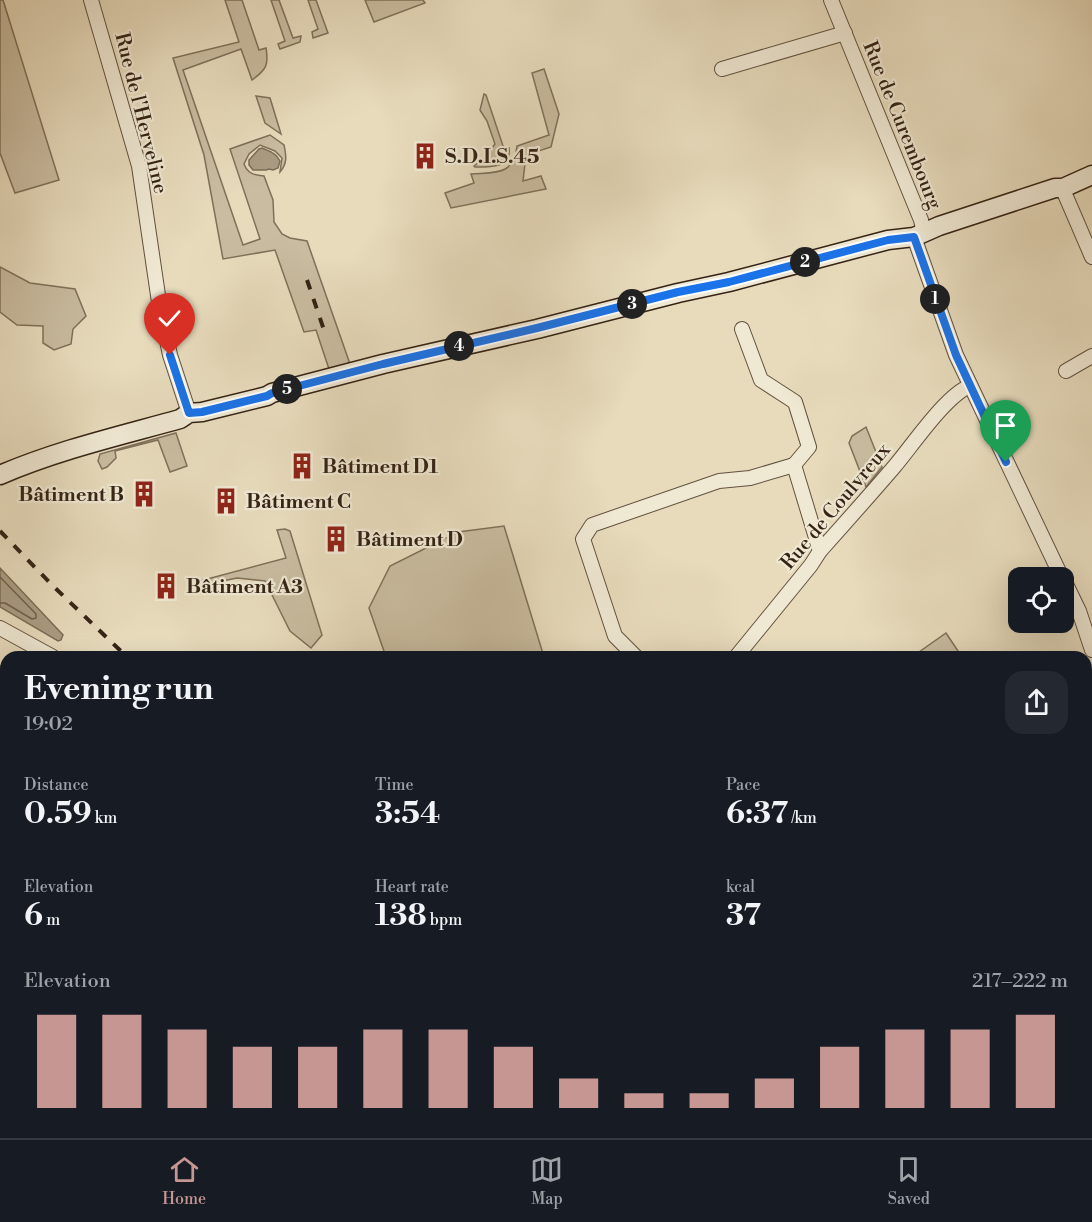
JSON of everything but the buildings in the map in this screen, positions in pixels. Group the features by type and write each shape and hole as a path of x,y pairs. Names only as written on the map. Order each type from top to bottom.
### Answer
{"main road":[{"path":"0,475 84,445 180,419 189,413 267,396 383,364 547,326 678,292 729,282 888,240 919,235 1016,200 1055,188 1063,188 1092,175"}],"street":[{"name":"Rue de l'Herveline","path":"92,0 140,166 159,302 170,355 189,413"},
{"name":"Rue de Curembourg","path":"831,0 921,220 919,235 940,314 956,355 1057,567"},
{"name":"Rue de Curembourg","path":"722,69 845,33"},
{"path":"1063,188 1092,257"},
{"path":"630,651 615,636 583,539 592,525 719,482 750,478 794,465 809,447 795,402 761,380 742,329"},
{"path":"1066,371 1092,356"},
{"name":"Rue de Coulvreux","path":"741,651 820,551 945,405 958,392 970,386"},
{"path":"794,465 820,551"},
{"name":"Rue de Curembourg","path":"1074,601 1092,650"},
{"path":"0,628 42,651"}],"shaded area":[{"path":"0,0 3,0 59,180 15,193 0,153"},
{"path":"225,0 242,0 259,50 266,48 267,63 263,70 252,80 241,49 183,70 243,245 260,239 230,149 270,135 284,145 286,156 283,169 280,172 282,158 275,151 260,145 249,154 244,164 252,173 264,176 273,200 274,222 282,234 307,241 350,364 329,369 316,330 304,332 275,250 223,259 204,155 173,58 239,42"},
{"path":"271,0 279,0 293,38 301,36 300,42 280,49 278,44 285,41"},
{"path":"308,0 316,0 328,33 313,38 312,32 318,29"},
{"path":"365,0 423,0 425,3 374,22"},
{"path":"544,69 559,114 551,147 526,155 523,181 541,176 546,189 451,208 445,193 474,183 471,174 495,172 507,168 512,163 517,146 549,135 532,73"},
{"path":"484,94 504,149 509,148 509,155 503,163 498,165 475,167 495,144 487,121 480,110"},
{"path":"256,96 270,98 281,134 265,123"},
{"path":"0,267 30,283 75,289 86,316 73,329 71,344 54,350 43,343 43,326 17,325 0,312"},
{"path":"866,427 882,467 866,487 849,443 852,436"},
{"path":"176,433 187,466 170,472 158,440 115,451 116,458 102,469 98,461 100,454"},
{"path":"504,526 542,651 384,651 369,608 390,566 458,532"},
{"path":"277,530 290,531 322,635 311,648 290,631 265,581 237,578 203,585 200,581 286,558"},
{"path":"946,633 958,651 920,651"}],"water":[{"path":"262,148 277,156 280,161 278,168 253,170 249,165 249,160"},
{"path":"0,568 63,635 61,640 58,641 0,607"}],"railway":[{"path":"307,280 325,333"},
{"path":"0,531 121,651"}],"place":[{"name":"S.D.I.S.45","path":"425,156"},
{"name":"Bâtiment D1","path":"302,466"},
{"name":"Bâtiment B","path":"144,494"},
{"name":"Bâtiment C","path":"226,501"},
{"name":"Bâtiment D","path":"336,539"},
{"name":"Bâtiment A3","path":"166,586"}],"route":[{"path":"170,355 189,413 202,412 383,364 678,292 729,282 888,240 914,237 956,355 1006,462"}]}
